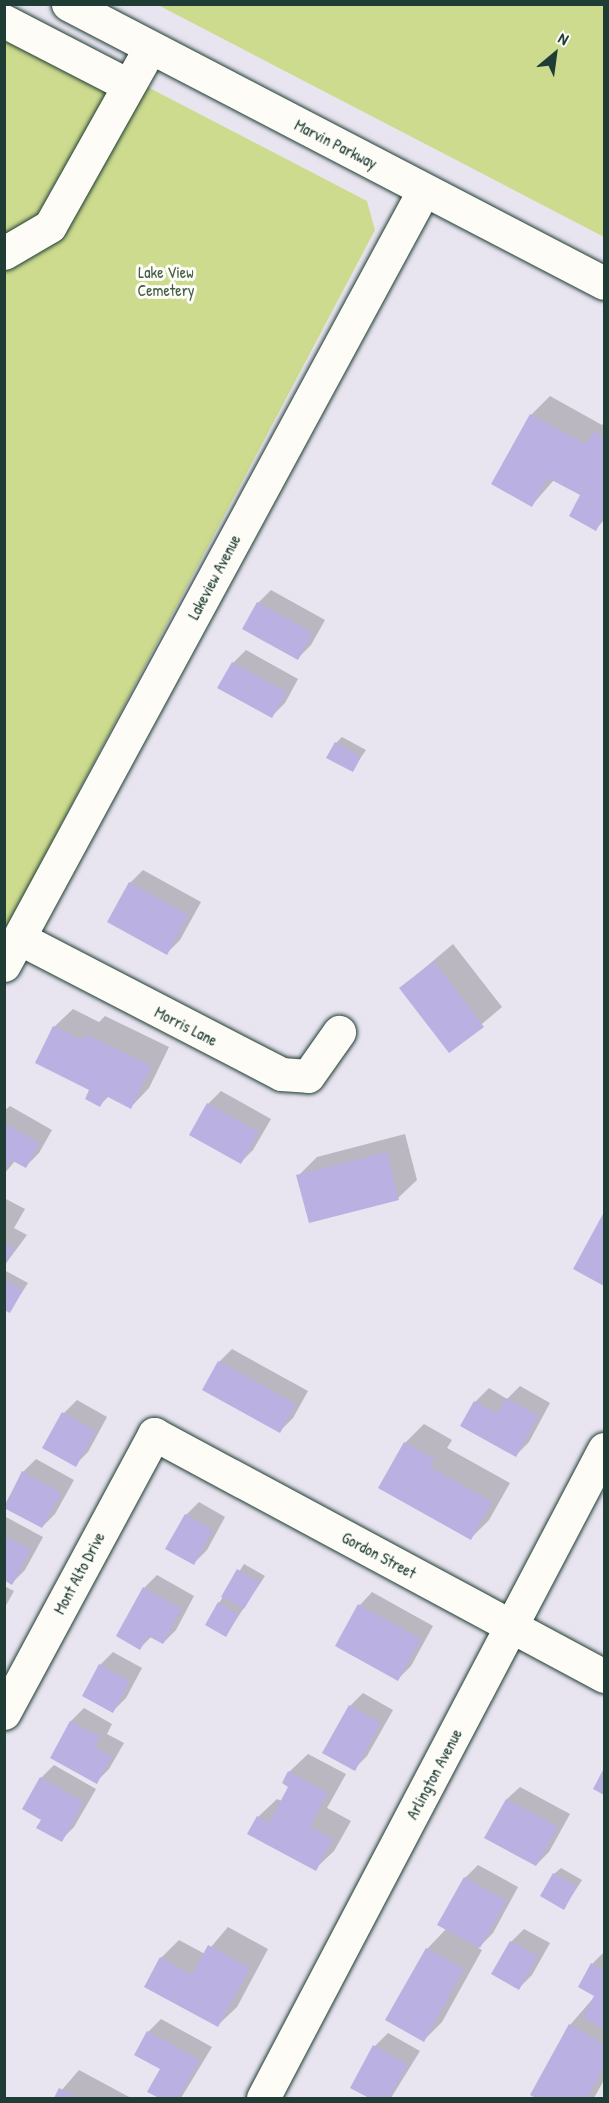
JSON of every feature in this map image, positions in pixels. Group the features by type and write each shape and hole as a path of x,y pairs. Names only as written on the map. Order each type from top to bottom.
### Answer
{"street":[{"name":"Marvin Parkway","path":"68,4 604,284"},
{"path":"4,21 126,84"},
{"path":"4,253 50,225 126,84 150,48"},
{"name":"Lakeview Avenue","path":"12,951 424,190"},
{"name":"Morris Lane","path":"12,951 281,1074 309,1076 339,1032"},
{"name":"Gordon Street","path":"154,1434 604,1676"},
{"name":"Mont Alto Drive","path":"4,1713 154,1434"},
{"name":"Arlington Avenue","path":"264,2098 604,1449"}],"green space":[{"path":"158,5 604,5 604,237"},
{"name":"Lake View Cemetery","path":"5,13 367,201 375,230 5,931"}],"building":[{"path":"530,414 586,444 594,431 604,437 604,516 596,531 569,516 580,495 548,478 532,507 491,484"},
{"path":"257,602 313,633 298,660 242,629"},
{"path":"232,662 287,692 272,718 217,688"},
{"path":"335,742 361,757 353,772 326,758"},
{"path":"129,882 189,915 167,955 107,922"},
{"path":"434,961 484,1027 449,1053 399,988"},
{"path":"53,1026 82,1040 85,1034 152,1066 131,1109 106,1096 100,1107 85,1099 89,1090 35,1063"},
{"path":"207,1103 259,1132 241,1164 189,1135"},
{"path":"4,1123 40,1143 26,1168 11,1160 4,1172"},
{"path":"387,1152 399,1200 309,1223 296,1175"},
{"path":"604,1212 604,1286 573,1269"},
{"path":"4,1243 15,1248 4,1267"},
{"path":"4,1279 23,1290 10,1313 4,1310"},
{"path":"218,1361 296,1404 280,1433 202,1390"},
{"path":"506,1398 539,1416 516,1457 460,1426 474,1401 497,1413"},
{"path":"62,1412 96,1431 76,1467 42,1448"},
{"path":"404,1442 435,1459 430,1467 492,1502 471,1540 378,1488"},
{"path":"22,1471 62,1493 42,1528 4,1508"},
{"path":"185,1514 213,1530 194,1565 165,1549"},
{"path":"4,1536 31,1550 12,1585 4,1580"},
{"path":"237,1569 260,1582 244,1609 221,1597"},
{"path":"143,1587 182,1609 163,1644 148,1636 140,1650 116,1636"},
{"path":"218,1602 239,1614 226,1637 205,1625"},
{"path":"358,1604 421,1639 398,1681 335,1646"},
{"path":"99,1664 130,1681 113,1713 82,1696"},
{"path":"349,1705 381,1723 355,1771 322,1753"},
{"path":"70,1721 101,1737 95,1747 112,1756 97,1784 50,1758"},
{"path":"604,1768 604,1795 593,1789"},
{"path":"288,1771 328,1793 310,1827 333,1839 316,1871 247,1834 257,1816 269,1823 288,1787 282,1783"},
{"path":"40,1777 84,1802 62,1842 36,1828 41,1820 22,1809"},
{"path":"506,1799 558,1827 536,1866 484,1838"},
{"path":"553,1873 577,1886 564,1910 540,1896"},
{"path":"464,1877 507,1901 480,1948 437,1925"},
{"path":"510,1941 538,1956 519,1990 491,1974"},
{"path":"208,1945 250,1968 218,2027 144,1987 160,1957 192,1975"},
{"path":"426,1948 464,1969 424,2042 385,2020"},
{"path":"591,1963 604,1971 604,2029 583,2017 594,1996 578,1987"},
{"path":"569,2024 604,2044 604,2067 587,2098 536,2098 530,2095"},
{"path":"147,2031 200,2060 179,2098 159,2098 147,2092 160,2069 134,2055"},
{"path":"373,2045 408,2064 389,2098 369,2098 350,2088"},
{"path":"59,2088 79,2098 54,2098"}]}
